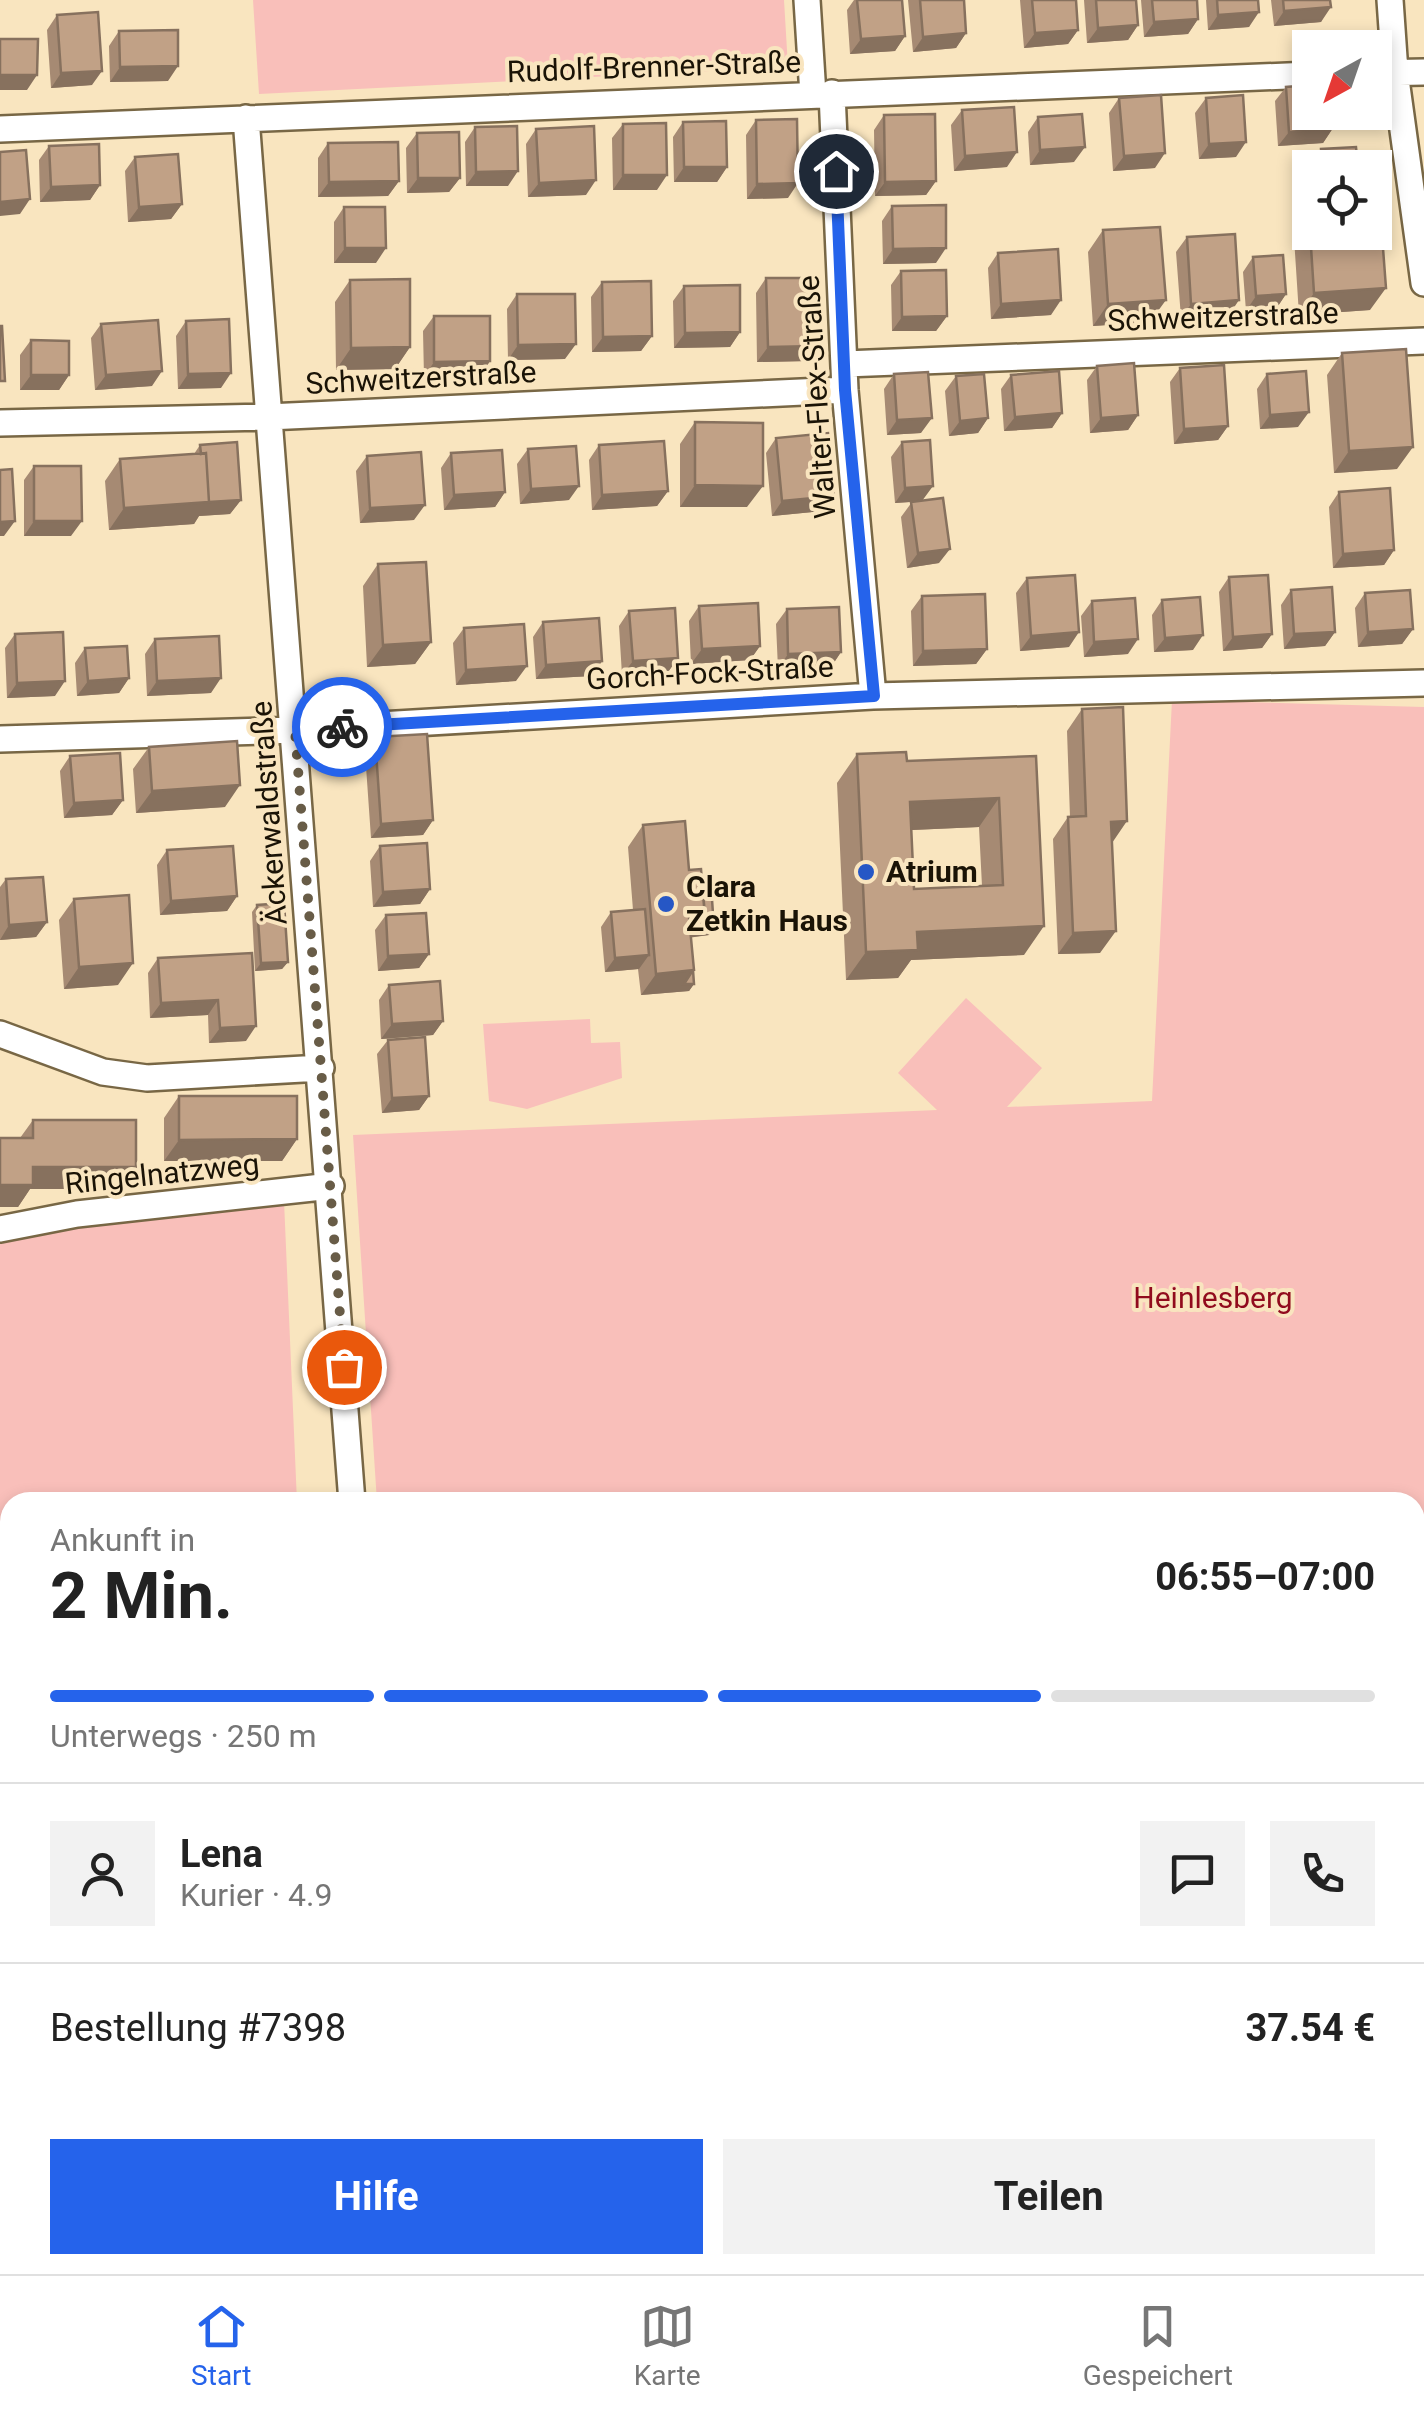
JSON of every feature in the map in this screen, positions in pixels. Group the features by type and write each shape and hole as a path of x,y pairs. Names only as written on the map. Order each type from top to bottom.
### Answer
{"street":[{"name":"Walter-Flex-Straße","path":"808,0 823,94 874,696"},
{"path":"1388,30 1390,0"},
{"path":"1392,73 1424,72"},
{"name":"Rudolf-Brenner-Straße","path":"0,128 1292,77"},
{"path":"1392,111 1424,283"},
{"name":"Äckerwaldstraße","path":"246,118 331,1186 351,1492"},
{"name":"Schweitzerstraße","path":"0,422 268,418 1424,341"},
{"name":"Gorch-Fock-Straße","path":"0,739 295,730 874,696 1424,683"},
{"path":"0,1034 103,1072 148,1078 321,1068"},
{"name":"Ringelnatzweg","path":"0,1229 76,1214 331,1186"}],"green space":[{"path":"253,0 784,0 788,67 259,94"},
{"name":"Heinlesberg","path":"1172,700 1424,707 1424,1492 376,1492 353,1135 937,1110 898,1073 966,998 1042,1068 1007,1107 1152,1101"},
{"path":"590,1019 591,1043 620,1042 622,1078 527,1109 489,1101 483,1024"},
{"path":"284,1201 297,1492 0,1492 0,1241 76,1224"}],"building":[{"path":"857,0 902,0 905,36 861,39"},
{"path":"920,0 964,0 966,33 923,37"},
{"path":"1032,0 1076,0 1078,30 1035,33"},
{"path":"1096,0 1136,0 1138,25 1098,28"},
{"path":"1152,0 1197,0 1198,19 1154,22"},
{"path":"1217,0 1258,0 1259,12 1218,15"},
{"path":"1283,0 1330,0 1331,7 1284,11"},
{"path":"98,12 102,71 61,73 57,15"},
{"path":"178,30 178,66 120,67 119,31"},
{"path":"0,39 38,39 37,75 0,75"},
{"path":"1292,86 1292,130 1311,130 1289,132 1286,87"},
{"path":"1161,95 1165,153 1124,156 1119,98"},
{"path":"1243,95 1246,142 1209,144 1206,98"},
{"path":"1014,107 1017,152 965,156 962,110"},
{"path":"935,114 936,181 885,182 884,115"},
{"path":"1082,114 1085,147 1040,150 1038,117"},
{"path":"797,119 798,183 757,184 756,120"},
{"path":"726,121 727,167 684,167 683,122"},
{"path":"666,123 667,175 623,175 623,124"},
{"path":"517,126 518,171 476,172 475,127"},
{"path":"594,126 596,180 539,183 536,129"},
{"path":"459,132 460,178 418,178 417,133"},
{"path":"398,142 399,181 329,182 328,143"},
{"path":"99,144 100,185 51,187 49,146"},
{"path":"1356,147 1356,150 1321,150"},
{"path":"26,150 30,199 0,202 0,152"},
{"path":"178,154 182,204 139,207 135,157"},
{"path":"946,205 946,248 893,249 892,206"},
{"path":"344,207 385,207 386,248 345,248"},
{"path":"1160,227 1166,300 1108,304 1103,230"},
{"path":"1235,234 1239,300 1191,304 1187,237"},
{"path":"1058,249 1061,300 1001,304 998,253"},
{"path":"1311,250 1383,250 1386,288 1314,293"},
{"path":"1283,255 1286,294 1256,296 1253,257"},
{"path":"946,270 947,316 902,317 901,271"},
{"path":"766,278 817,278 818,346 768,347"},
{"path":"410,279 410,347 351,348 350,280"},
{"path":"651,281 652,336 603,337 602,282"},
{"path":"740,285 740,332 685,333 684,286"},
{"path":"517,294 575,294 576,344 518,345"},
{"path":"434,316 490,316 490,361 434,362"},
{"path":"229,319 231,373 188,374 186,321"},
{"path":"158,320 162,371 106,375 101,324"},
{"path":"2,326 5,381 0,381"},
{"path":"31,340 69,341 69,375 31,375"},
{"path":"1406,349 1413,447 1349,451 1342,353"},
{"path":"1134,363 1138,415 1101,418 1097,366"},
{"path":"1224,365 1228,426 1184,429 1180,368"},
{"path":"1059,371 1062,413 1015,417 1011,375"},
{"path":"1306,371 1309,412 1270,415 1267,374"},
{"path":"928,372 932,418 897,420 894,374"},
{"path":"984,374 988,418 960,421 956,376"},
{"path":"695,422 763,423 763,486 695,485"},
{"path":"828,433 834,496 782,501 776,438"},
{"path":"930,440 933,486 905,488 902,442"},
{"path":"664,441 668,491 602,495 599,445"},
{"path":"237,442 241,500 209,502 206,453 201,454 200,445"},
{"path":"576,446 579,486 531,489 528,449"},
{"path":"502,450 505,492 454,495 451,453"},
{"path":"421,452 425,505 370,508 367,456"},
{"path":"206,453 209,502 124,508 120,459"},
{"path":"34,466 81,466 82,521 34,521"},
{"path":"12,469 15,521 0,522 0,470"},
{"path":"1390,488 1394,550 1343,554 1339,492"},
{"path":"943,498 950,549 918,553 911,502"},
{"path":"426,562 431,642 383,645 378,564"},
{"path":"1075,575 1079,632 1031,636 1027,578"},
{"path":"1268,575 1272,634 1233,637 1229,577"},
{"path":"1332,587 1335,632 1294,634 1291,590"},
{"path":"1410,590 1413,629 1368,632 1365,593"},
{"path":"985,594 987,649 923,651 922,596"},
{"path":"1200,597 1203,635 1165,638 1162,600"},
{"path":"1135,598 1138,639 1094,642 1092,601"},
{"path":"758,603 760,646 702,649 699,606"},
{"path":"839,607 841,652 788,654 787,609"},
{"path":"675,608 678,658 633,661 629,611"},
{"path":"599,618 602,661 546,665 543,622"},
{"path":"524,624 527,666 466,670 464,628"},
{"path":"63,632 65,681 17,683 15,634"},
{"path":"219,636 221,678 157,681 155,639"},
{"path":"127,646 129,678 88,681 85,648"},
{"path":"1123,707 1127,821 1111,822 1116,931 1073,933 1068,817 1086,816 1082,709"},
{"path":"427,734 433,820 381,824 375,737"},
{"path":"237,741 240,785 152,791 149,747"},
{"path":"906,752 907,761 1036,756 1044,926 917,932 918,950 866,952 857,754","holes":["999,798 1003,885 914,889 910,802"]},
{"path":"120,753 123,800 74,803 70,756"},
{"path":"685,821 689,870 701,869 705,915 689,917 694,970 656,974 643,825"},
{"path":"427,843 430,889 383,892 380,846"},
{"path":"233,846 237,896 171,901 167,850"},
{"path":"43,877 47,922 9,925 6,879"},
{"path":"711,885 714,928 695,930 705,915 702,886"},
{"path":"129,895 133,963 79,967 74,899"},
{"path":"284,903 288,962 261,963 257,905"},
{"path":"645,909 649,955 615,958 611,912"},
{"path":"426,913 429,954 388,956 386,915"},
{"path":"252,953 256,1026 220,1028 218,1000 161,1003 158,958"},
{"path":"693,970 694,984 684,984"},
{"path":"440,981 443,1021 392,1024 389,985"},
{"path":"425,1037 429,1096 392,1098 388,1040"},
{"path":"179,1096 297,1096 297,1139 179,1140"},
{"path":"33,1120 136,1120 136,1167 33,1167 33,1185 0,1185 0,1138 33,1138"}],"way so far":[{"path":"342,727 295,730 344,1367"}],"place":[{"name":"Atrium","path":"866,872"},
{"name":"Clara Zetkin Haus","path":"666,904"}],"route":[{"path":"342,727 874,696 845,390 836,171"}]}
